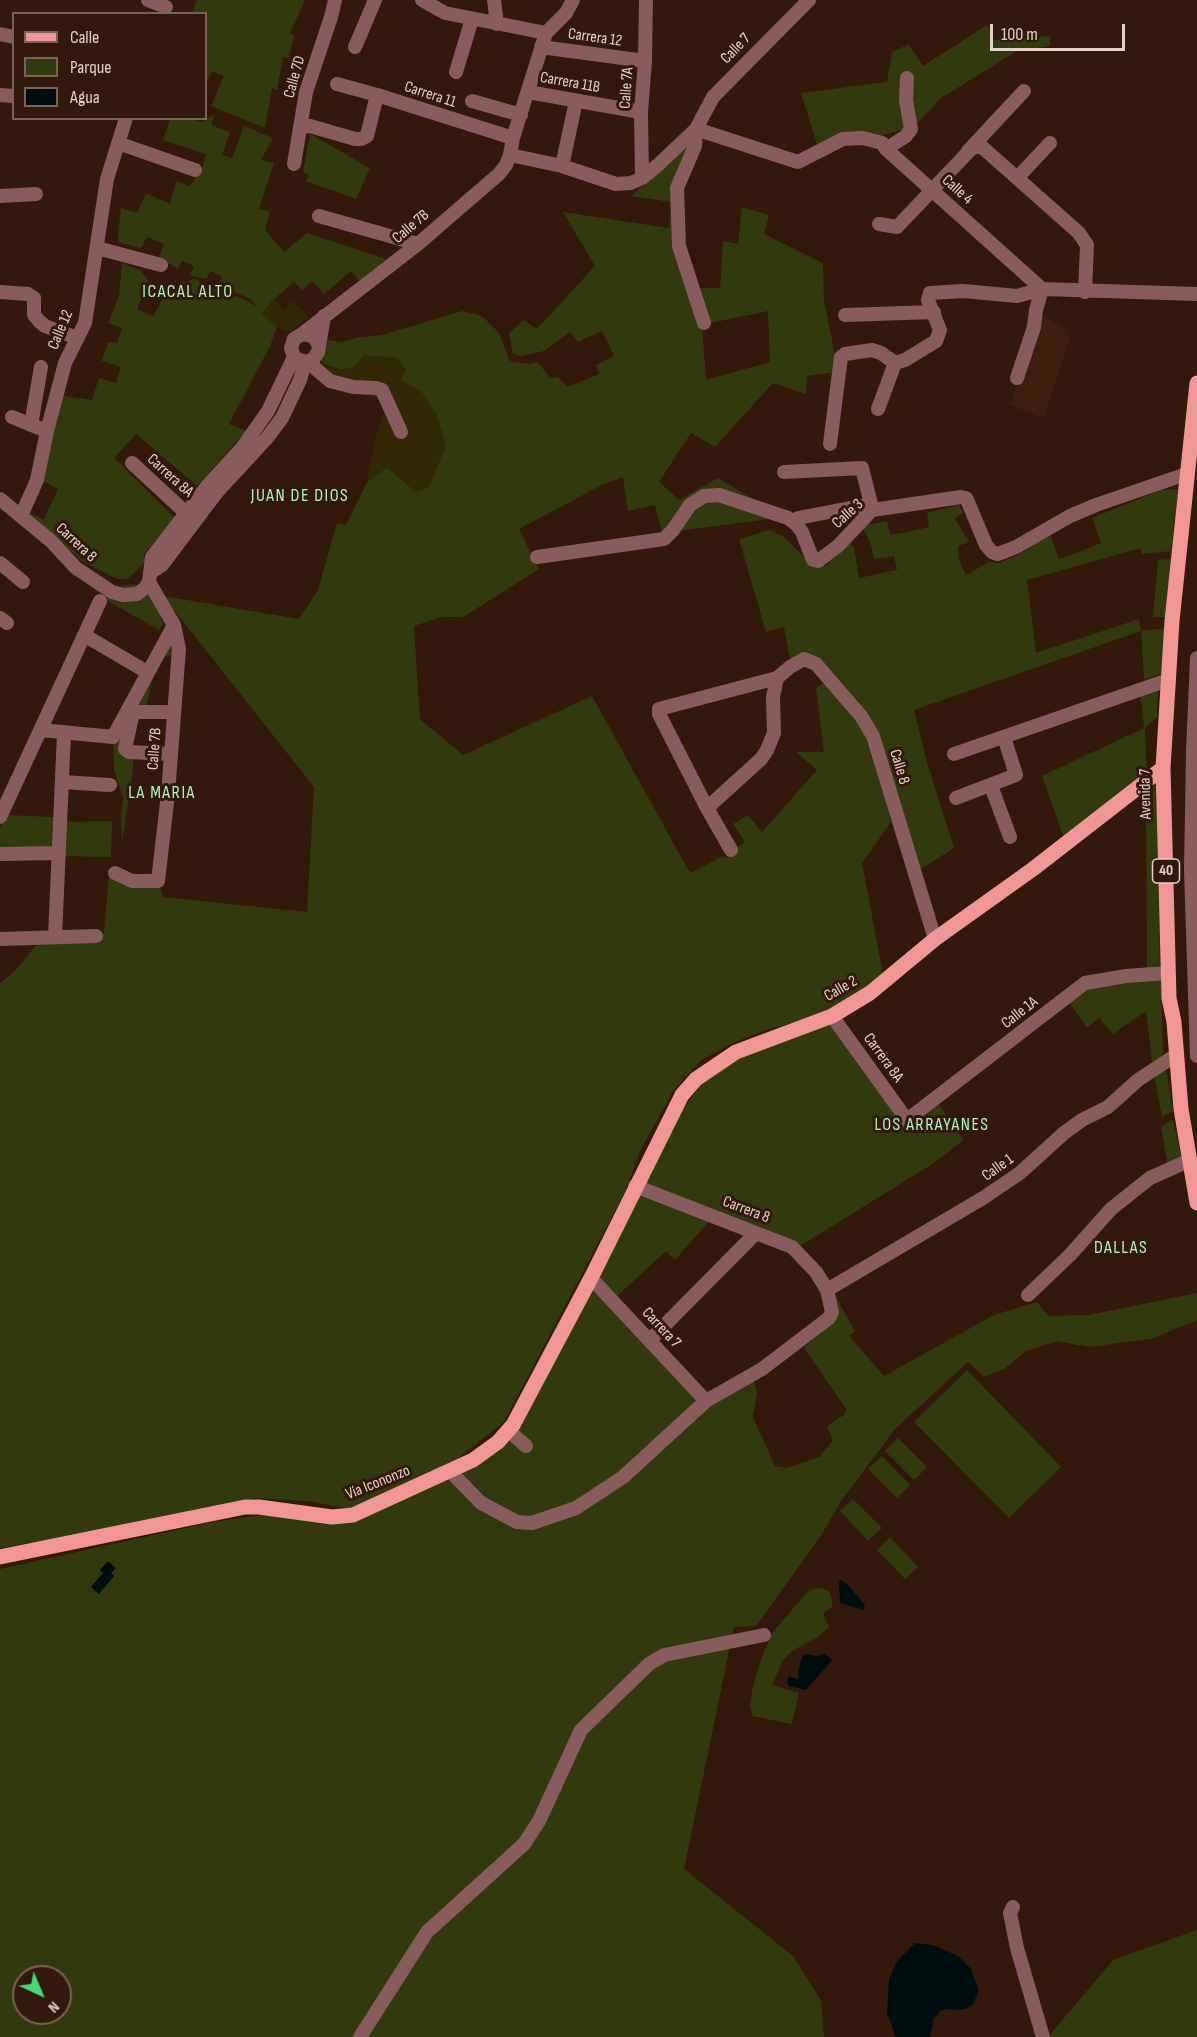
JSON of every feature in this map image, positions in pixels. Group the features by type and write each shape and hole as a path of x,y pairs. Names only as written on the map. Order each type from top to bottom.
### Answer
{"main road":[{"name":"Avenida 7","path":"1197,383 1172,621 1163,768 1169,998 1174,1022 1188,1161 1197,1203"},
{"name":"Calle 2","path":"592,1276 682,1095 696,1078 736,1052 832,1016 870,993 935,939 1033,869 1163,768"},
{"name":"Vía Icononzo","path":"0,1557 245,1507 332,1516 353,1515 451,1472 498,1442 509,1431 592,1276"}],"street":[{"path":"148,0 166,7"},
{"name":"Calle 7D","path":"294,164 310,78 332,17 335,0"},
{"path":"355,47 375,0"},
{"name":"Carrera 12","path":"422,0 445,13 546,33"},
{"path":"494,0 497,24"},
{"path":"573,0 566,13 546,33 513,138 510,155 562,166 616,184 631,183 642,178 658,165 696,129"},
{"name":"Calle 7A","path":"642,178 641,112 646,0"},
{"name":"Calle 7","path":"696,129 713,97 809,0"},
{"path":"456,72 472,19"},
{"name":"Carrera 12","path":"542,47 645,61"},
{"path":"886,148 906,136 911,129 906,100 907,78"},
{"name":"Carrera 11","path":"337,84 513,138"},
{"path":"932,190 1024,91"},
{"name":"Carrera 11B","path":"528,92 641,112"},
{"path":"301,127 310,126 361,139 367,136 377,95"},
{"path":"562,166 576,100"},
{"path":"472,101 521,115"},
{"name":"Calle 12","path":"21,516 37,480 65,363 85,323 107,179 125,120"},
{"path":"696,129 695,146 677,188 679,246 705,324"},
{"name":"Calle 4","path":"696,129 798,162 822,152 843,139 863,138 882,143 1041,290"},
{"path":"118,143 195,170"},
{"path":"1017,178 1050,143"},
{"path":"879,224 897,227 973,147 982,147 1079,233 1087,245 1085,292"},
{"name":"Calle 7B","path":"302,334 418,244 499,174 510,155"},
{"path":"0,196 36,194"},
{"path":"319,216 418,244"},
{"path":"97,248 161,266"},
{"path":"1017,378 1034,327 1041,290"},
{"path":"896,363 936,341 940,330 928,300 930,293 934,291 1017,296 1041,290 1197,294"},
{"path":"0,292 28,294 34,298 34,315 39,321 45,326 77,338"},
{"path":"845,315 934,312"},
{"path":"150,578 152,557 208,485 242,448 302,360 317,356 324,316"},
{"path":"319,345 313,336 302,334 292,343 291,348 302,360 330,381 353,387 382,390 401,432"},
{"path":"830,444 840,357 845,354 872,350 896,363"},
{"path":"150,578 217,492 277,425 300,380 302,360"},
{"path":"878,409 896,363"},
{"path":"31,425 41,367"},
{"path":"12,417 47,431"},
{"name":"Carrera 8A","path":"132,463 186,513"},
{"path":"784,472 862,468 872,507 798,518"},
{"name":"Calle 3","path":"537,557 664,538 673,530 690,505 704,496 719,495 788,518 797,525 813,560 818,561 824,559 872,507 966,498 987,545 992,552 998,554 1016,547 1070,516 1186,474"},
{"name":"Carrera 8","path":"0,499 51,541 76,568 103,586 123,595 137,594 145,588 150,578"},
{"path":"0,563 23,582"},
{"name":"Calle 7B","path":"115,873 132,881 158,881 168,794 179,649 174,625 150,578"},
{"path":"0,817 100,601"},
{"path":"40,730 113,737 174,625"},
{"path":"84,635 147,672"},
{"path":"1197,658 1195,802 1191,870 1196,929 1197,1056"},
{"name":"Calle 8","path":"777,678 804,659 816,664 861,716 873,736 935,939"},
{"path":"707,808 761,759 767,750 774,733 773,697 777,678 659,709 659,714 707,808 731,850"},
{"path":"954,754 1168,680"},
{"path":"171,754 129,753 125,749 133,712 174,712"},
{"path":"55,937 64,732"},
{"path":"956,798 1016,775 1004,736"},
{"path":"62,782 110,785"},
{"path":"990,786 1010,837"},
{"path":"0,854 59,853"},
{"path":"0,939 96,936"},
{"name":"Calle 1A","path":"907,1120 1085,983 1126,976 1168,973"},
{"name":"Carrera 8A","path":"832,1016 907,1120"},
{"name":"Calle 1","path":"826,1290 983,1198 1020,1173 1064,1133 1082,1120 1108,1107 1138,1080 1176,1055"},
{"path":"1028,1295 1070,1255 1111,1209 1150,1178 1188,1161"},
{"name":"Carrera 8","path":"635,1186 792,1247 816,1272 826,1290"},
{"path":"651,1340 756,1233"},
{"name":"Carrera 7","path":"592,1276 706,1401"},
{"path":"451,1472 480,1503 517,1522 532,1523 576,1508 623,1477 706,1401 762,1369 829,1318 832,1312 826,1290"},
{"path":"509,1431 526,1446"},
{"path":"360,2037 427,1932 524,1844 539,1821 581,1730 648,1664 664,1655 764,1635"},
{"path":"1013,1907 1010,1913 1017,1948 1043,2037"}],"shaded area":[{"path":"1042,316 1072,331 1044,418 1010,405"}],"green space":[{"path":"197,0 305,0 290,33 294,36 289,58 283,57 277,90 272,88 265,128 211,106 224,76 212,71 207,82 207,12 192,12"},
{"path":"987,25 993,40 1050,36 1050,46 1017,51 941,98 916,125 881,136 865,131 841,134 818,147 801,93 887,82 892,52 909,44 923,66"},
{"path":"214,115 211,125 230,132 222,155 232,158 244,126 273,138 261,160 274,163 259,209 270,211 265,230 284,252 307,233 386,259 360,281 351,271 324,294 312,281 302,290 294,282 262,313 277,327 270,346 229,424 246,431 197,486 136,434 114,458 175,518 143,555 147,561 127,579 117,579 83,562 29,513 44,519 58,489 43,481 59,395 92,400 99,378 116,383 121,367 102,361 108,342 117,343 122,328 108,323 119,296 122,263 140,270 148,280 137,309 153,316 169,288 194,279 250,302 258,308 251,299 219,285 222,277 211,271 206,279 190,275 194,266 182,261 178,269 159,257 164,244 147,237 141,248 117,242 121,208 137,213 146,193 170,204 176,181 190,186 203,165 206,154 163,140 170,120 202,122"},
{"path":"310,134 370,168 356,199 306,181 309,175 303,172"},
{"path":"692,143 673,188 678,247 702,326 706,380 770,362 768,311 710,323 700,288 720,288 723,241 738,244 742,207 769,215 764,234 823,263 824,300 836,360 836,372 807,376 806,394 773,383 715,447 691,433 659,482 679,500 718,478 769,508 768,519 662,533 655,505 628,511 623,477 600,486 519,529 539,569 463,617 441,617 414,626 420,719 463,755 592,696 690,873 722,856 725,858 737,852 736,848 745,842 733,824 748,815 762,832 817,770 796,752 824,752 816,688 826,681 860,720 880,773 891,822 862,863 883,974 864,990 810,1019 768,1029 733,1043 700,1061 673,1091 641,1149 625,1192 504,1422 453,1462 351,1509 307,1501 255,1498 171,1519 0,1548 0,983 15,971 39,942 97,941 104,932 109,874 158,881 163,897 307,912 314,787 163,596 299,619 318,590 337,523 346,525 367,482 387,467 416,492 400,380 365,355 354,367 342,370 326,365 321,361 328,340 343,342 382,335 462,311 482,316 499,333 509,360 513,362 531,364 538,362 550,378 558,377 568,387 599,374 596,365 614,356 602,331 578,342 570,332 544,351 521,356 513,354 509,333 524,320 537,329 595,266 563,212 669,228 671,202 631,196"},
{"path":"1178,489 1171,551 1142,554 1141,548 1027,580 1036,653 1139,619 1141,631 914,710 926,759 954,848 919,870 880,747 804,655 790,659 784,627 766,632 739,539 769,530 784,537 812,565 827,566 848,540 854,548 859,578 897,570 894,556 874,559 871,545 862,526 887,521 890,535 912,531 929,527 927,513 959,505 963,513 955,518 969,542 958,546 959,560 966,575 989,562 999,563 1020,554 1050,534 1059,559 1101,543 1092,518 1161,490"},
{"path":"1171,559 1167,617 1153,617 1158,560"},
{"path":"134,584 147,591 154,599 163,623 159,630 106,600 113,588"},
{"path":"1166,628 1162,673 1144,680 1141,631"},
{"path":"168,631 176,656 157,655 146,708 127,714 120,754 133,756 133,769 122,842 123,798 114,769 113,736"},
{"path":"1158,688 1157,717 1145,728 1147,774 1064,838 1042,776 1144,728 1140,692"},
{"path":"1156,786 1160,970 1147,970 1146,787"},
{"path":"6,815 53,817 53,850 0,851 0,827"},
{"path":"112,821 111,857 62,856 63,822"},
{"path":"1161,978 1163,1053 1161,1057 1152,1062 1146,1011 1113,1034 1099,1018 1087,1028 1068,1001 1090,987"},
{"path":"831,1021 906,1127 937,1102 964,1140 934,1163 800,1246 644,1185 677,1118 704,1080 739,1056"},
{"path":"1166,1067 1173,1111 1162,1117 1154,1074"},
{"path":"1173,1120 1183,1165 1168,1168 1161,1126"},
{"path":"641,1192 711,1219 675,1260 666,1251 615,1298 598,1276"},
{"path":"592,1286 699,1403 753,1377 757,1393 753,1417 775,1466 787,1468 819,1457 833,1440 827,1426 844,1415 847,1410 804,1348 836,1317 839,1309 831,1288 855,1331 849,1336 884,1376 994,1315 1037,1302 1049,1316 1089,1315 1197,1293 1197,1320 1151,1339 1088,1347 1057,1341 1026,1351 1004,1369 984,1377 968,1362 895,1429 841,1501 822,1534 756,1626 734,1627 684,1869 793,1956 821,2000 824,2037 0,2037 0,1569 213,1522 262,1515 357,1517 514,1431"},
{"path":"967,1370 1061,1467 1009,1518 914,1422"},
{"path":"898,1438 927,1467 914,1480 885,1451"},
{"path":"882,1456 910,1485 897,1498 868,1469"},
{"path":"853,1499 882,1528 868,1541 840,1511"},
{"path":"890,1537 918,1567 905,1579 877,1550"},
{"path":"820,1588 829,1591 832,1600 832,1607 823,1614 829,1627 818,1637 792,1651 783,1660 772,1685 799,1693 792,1724 752,1716 750,1705 752,1691 760,1662 772,1633 810,1589"},
{"path":"1197,1930 1197,2037 1048,2037 1113,1960"}],"sand":[{"path":"274,299 283,309 293,301 309,317 289,332 277,327 262,313"},
{"path":"365,355 398,358 406,370 401,380 421,391 437,415 446,446 429,487 417,492 387,467 367,482 376,435 385,411 379,399 335,388 311,376 321,361 342,370 354,367"}],"water":[{"path":"108,1561 116,1568 111,1573 114,1576 99,1594 91,1587 103,1573 100,1570"},
{"path":"841,1580 865,1605 863,1610 840,1603 839,1582"},
{"path":"804,1654 818,1656 825,1654 832,1660 806,1690 789,1686 787,1683 789,1676 799,1678"},
{"path":"915,1943 933,1945 958,1956 971,1969 979,1990 973,2004 966,2009 940,2011 934,2019 930,2037 896,2037 887,2013 889,1979 897,1961"}],"district":[{"name":"ICACAL ALTO","path":"188,292"},
{"name":"JUAN DE DIOS","path":"300,496"},
{"name":"LA MARIA","path":"162,793"},
{"name":"LOS ARRAYANES","path":"932,1125"},
{"name":"DALLAS","path":"1121,1248"}]}
